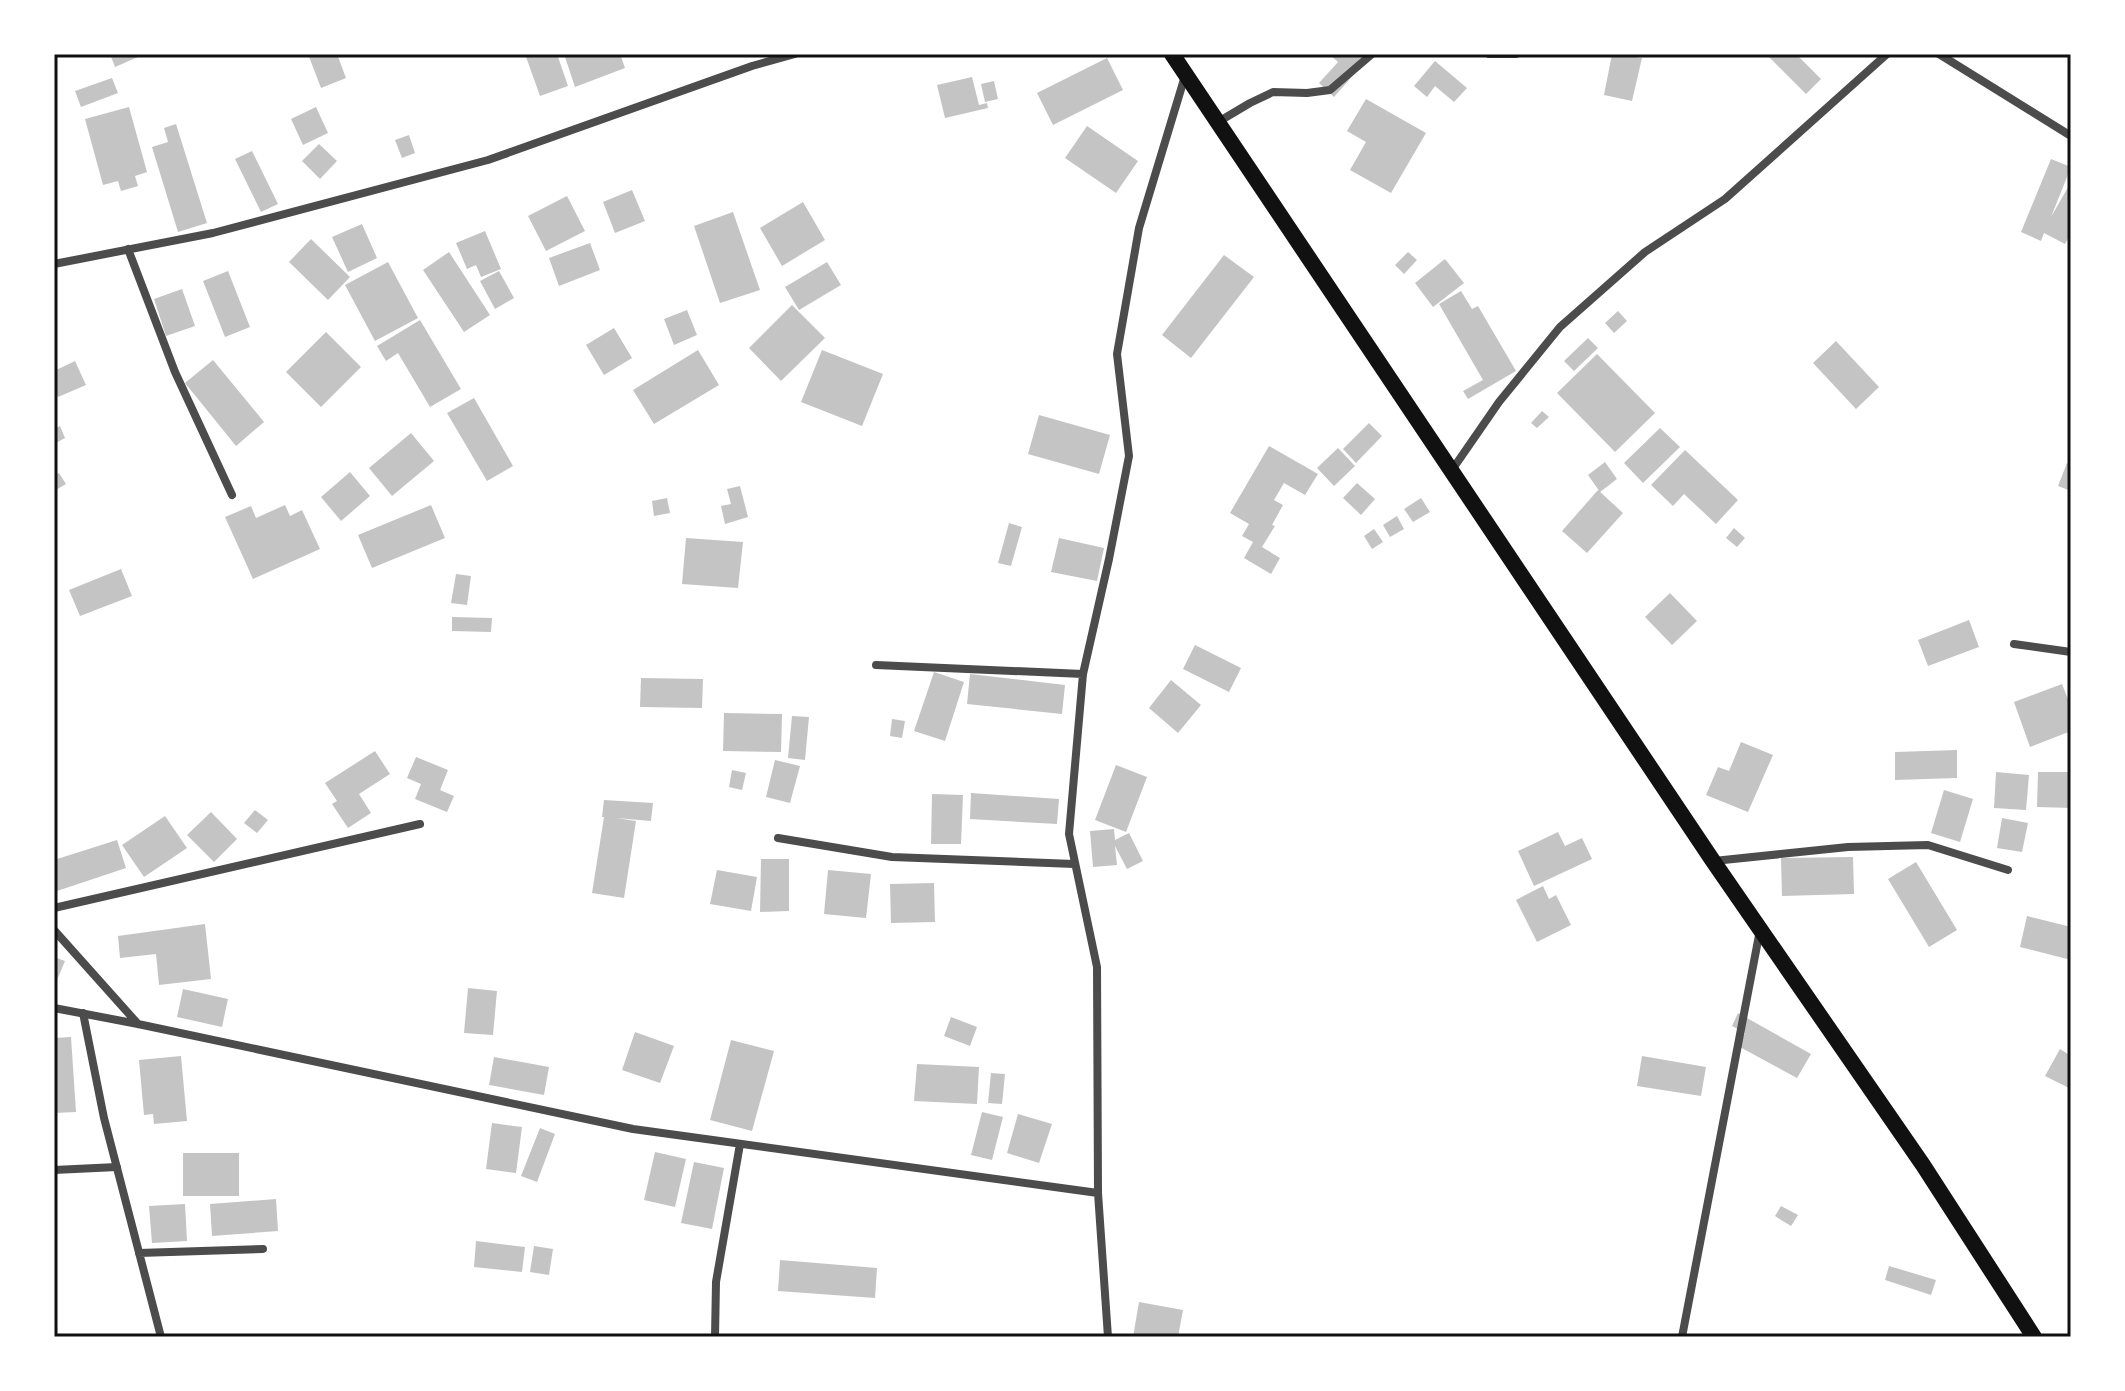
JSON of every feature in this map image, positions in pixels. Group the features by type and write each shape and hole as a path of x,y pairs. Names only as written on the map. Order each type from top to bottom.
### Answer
{"main road":[{"path":"1172,54 1713,861 1923,1165 2034,1337"}],"street":[{"path":"54,264 213,233 488,160 752,66 795,54"},
{"path":"1218,122 1273,92 1330,90 1372,54"},
{"path":"1489,54 1516,54"},
{"path":"1452,470 1499,402 1560,327 1645,252 1725,199 1887,54"},
{"path":"1939,54 2071,136"},
{"path":"1108,1337 1098,1193 1097,967 1069,834 1083,674 1129,456 1117,354 1139,228 1185,73"},
{"path":"128,249 175,372 232,495"},
{"path":"2014,644 2071,652"},
{"path":"876,665 1083,674"},
{"path":"54,908 420,824"},
{"path":"778,838 892,857 1074,864"},
{"path":"1713,861 1848,847 1928,845 2008,870"},
{"path":"1682,1337 1760,929"},
{"path":"54,930 138,1024"},
{"path":"54,1008 633,1129 1098,1193"},
{"path":"83,1013 104,1118 161,1337"},
{"path":"715,1337 716,1282 740,1144"},
{"path":"54,1170 117,1167"},
{"path":"139,1253 263,1249"}],"building":[{"path":"110,54 145,54 115,67"},
{"path":"308,54 337,54 346,78 321,88"},
{"path":"525,54 557,54 568,86 540,96"},
{"path":"564,54 620,54 625,68 575,87"},
{"path":"1329,54 1372,54 1334,97 1319,83 1338,62"},
{"path":"1612,54 1642,58 1632,101 1604,95"},
{"path":"1766,54 1796,54 1821,79 1806,94"},
{"path":"1107,58 1123,90 1053,125 1037,93"},
{"path":"1435,61 1467,88 1454,102 1435,86 1427,97 1414,86"},
{"path":"972,77 979,105 987,103 988,108 945,118 937,85"},
{"path":"112,78 118,93 81,107 75,91"},
{"path":"994,81 998,99 985,102 981,84"},
{"path":"1366,99 1426,133 1391,193 1350,170 1366,142 1347,131"},
{"path":"129,107 147,172 135,176 138,186 121,191 118,181 103,185 85,119"},
{"path":"316,107 328,133 303,145 291,119"},
{"path":"176,124 207,223 178,232 152,147 168,142 164,128"},
{"path":"1087,126 1138,161 1116,193 1065,158"},
{"path":"409,135 415,153 402,158 395,140"},
{"path":"319,144 337,161 320,179 302,161"},
{"path":"252,151 278,204 261,212 235,159"},
{"path":"2051,159 2071,167 2051,217 2071,182 2071,233 2065,244 2044,233 2041,241 2021,232"},
{"path":"632,190 645,221 615,233 603,202"},
{"path":"567,196 585,231 546,251 528,216"},
{"path":"803,202 825,240 782,266 760,228"},
{"path":"733,212 760,290 720,303 694,226"},
{"path":"362,224 377,258 348,272 332,237"},
{"path":"485,231 501,269 481,277 476,265 467,269 456,243"},
{"path":"311,239 350,277 328,300 289,262"},
{"path":"590,243 600,270 559,286 549,258"},
{"path":"449,252 490,315 464,332 423,270"},
{"path":"1408,252 1417,260 1404,274 1395,265"},
{"path":"1224,255 1254,277 1191,358 1162,335"},
{"path":"1445,259 1464,283 1433,307 1415,283"},
{"path":"388,262 418,318 375,341 345,285"},
{"path":"827,262 841,285 799,310 785,287"},
{"path":"228,271 250,327 225,337 203,281"},
{"path":"499,271 514,298 495,309 480,281"},
{"path":"182,289 195,326 166,336 154,299"},
{"path":"1461,291 1472,309 1478,306 1516,371 1468,399 1463,391 1483,380 1439,304"},
{"path":"792,305 825,338 781,381 749,348"},
{"path":"687,310 697,335 674,345 664,319"},
{"path":"1618,311 1627,321 1614,333 1605,323"},
{"path":"420,320 461,389 430,407 398,353 386,361 377,346"},
{"path":"614,328 632,358 604,375 586,345"},
{"path":"326,332 361,367 321,407 286,372"},
{"path":"1588,338 1598,348 1574,371 1564,361"},
{"path":"1836,341 1879,387 1856,409 1813,363"},
{"path":"698,350 719,385 654,424 633,390"},
{"path":"822,350 883,374 862,426 801,402"},
{"path":"1597,354 1655,413 1615,452 1557,393"},
{"path":"213,360 264,422 236,446 185,383"},
{"path":"75,361 86,385 58,397 54,388 54,371"},
{"path":"474,398 513,466 487,481 447,413"},
{"path":"1542,411 1549,417 1537,428 1531,423"},
{"path":"1039,415 1110,435 1099,474 1028,454"},
{"path":"1369,423 1382,436 1356,463 1343,449"},
{"path":"60,426 65,438 54,444 54,429"},
{"path":"1660,428 1680,447 1643,483 1624,463"},
{"path":"411,433 434,461 392,496 369,468"},
{"path":"1269,446 1318,474 1305,495 1284,483 1274,500 1283,505 1262,547 1280,558 1271,574 1244,558 1253,542 1242,536 1249,524 1230,513"},
{"path":"1338,448 1355,466 1334,486 1317,468"},
{"path":"1685,450 1738,500 1716,524 1684,494 1673,506 1651,485"},
{"path":"1605,462 1617,479 1600,492 1588,475"},
{"path":"2067,463 2071,465 2071,491 2058,486"},
{"path":"350,472 370,496 341,521 321,497"},
{"path":"59,473 66,484 54,491 54,476"},
{"path":"1357,483 1375,499 1361,515 1343,498"},
{"path":"740,486 748,517 725,524 721,506 731,504 727,489"},
{"path":"1598,490 1623,513 1587,553 1562,531"},
{"path":"667,498 670,513 654,516 652,501"},
{"path":"1421,498 1430,512 1413,522 1404,509"},
{"path":"285,505 290,516 302,510 320,549 253,579 225,517 251,506 256,518"},
{"path":"431,505 445,538 372,568 358,535"},
{"path":"1397,516 1404,529 1390,537 1383,525"},
{"path":"1009,523 1022,527 1011,566 998,563"},
{"path":"1734,528 1745,538 1737,547 1726,538"},
{"path":"1374,529 1383,542 1372,549 1364,536"},
{"path":"686,538 743,542 738,588 682,584"},
{"path":"1059,538 1104,548 1097,581 1051,572"},
{"path":"121,569 132,596 80,616 69,590"},
{"path":"456,574 471,576 467,605 451,603"},
{"path":"1670,593 1697,621 1672,645 1645,617"},
{"path":"452,617 492,618 491,632 452,631"},
{"path":"1969,620 1979,647 1928,666 1918,640"},
{"path":"1195,645 1241,668 1229,692 1183,669"},
{"path":"934,672 964,682 945,741 914,731"},
{"path":"970,674 1065,685 1062,714 967,704"},
{"path":"641,678 703,679 702,708 640,707"},
{"path":"1171,680 1201,705 1178,733 1149,708"},
{"path":"2062,684 2071,707 2071,731 2030,747 2014,702"},
{"path":"724,713 782,714 781,752 723,751"},
{"path":"792,716 809,717 805,760 788,758"},
{"path":"892,719 905,721 902,738 890,736"},
{"path":"1741,742 1773,755 1748,812 1706,795 1718,767 1729,771"},
{"path":"1957,750 1957,778 1895,780 1895,752"},
{"path":"375,751 390,774 359,794 371,813 348,828 332,804 337,801 325,783"},
{"path":"416,757 448,770 440,790 454,796 447,812 415,799 421,784 407,778"},
{"path":"775,760 800,766 790,803 766,797"},
{"path":"1116,765 1147,777 1126,832 1095,820"},
{"path":"732,770 746,773 742,790 729,787"},
{"path":"1996,772 2029,775 2026,810 1994,808"},
{"path":"2038,772 2071,772 2071,808 2037,807"},
{"path":"1944,790 1973,799 1960,842 1931,833"},
{"path":"971,793 1059,799 1057,824 970,819"},
{"path":"932,794 963,795 961,844 931,844"},
{"path":"604,800 653,803 651,821 616,818 636,821 624,898 592,893"},
{"path":"255,810 268,820 257,833 244,823"},
{"path":"211,812 237,839 214,862 187,835"},
{"path":"165,816 187,848 144,877 122,845"},
{"path":"2002,818 2028,823 2022,852 1997,848"},
{"path":"1114,829 1115,840 1129,833 1143,861 1127,869 1115,846 1117,865 1093,867 1090,831"},
{"path":"1558,832 1565,846 1582,838 1592,859 1534,886 1518,851"},
{"path":"117,840 126,868 54,892 54,860"},
{"path":"1853,857 1854,894 1782,896 1781,858"},
{"path":"761,859 789,859 789,911 760,912"},
{"path":"1916,862 1957,930 1929,947 1888,879"},
{"path":"717,870 757,877 751,911 710,904"},
{"path":"828,870 871,874 866,918 824,914"},
{"path":"934,883 935,922 891,923 890,884"},
{"path":"1543,886 1549,899 1556,895 1571,925 1537,942 1516,900"},
{"path":"2027,916 2071,927 2071,960 2020,947"},
{"path":"205,924 211,979 159,985 156,954 120,958 118,936"},
{"path":"54,957 65,961 54,987"},
{"path":"468,988 497,991 493,1035 464,1033"},
{"path":"183,989 228,999 222,1027 177,1017"},
{"path":"1738,1013 1811,1054 1797,1078 1738,1046 1745,1033 1732,1026"},
{"path":"951,1017 977,1027 970,1046 944,1036"},
{"path":"635,1032 674,1046 660,1083 622,1070"},
{"path":"71,1037 76,1112 54,1113 54,1038"},
{"path":"731,1040 774,1051 752,1131 710,1120"},
{"path":"2060,1049 2071,1056 2071,1089 2045,1076"},
{"path":"181,1056 187,1121 154,1124 153,1114 144,1115 139,1060"},
{"path":"1642,1056 1706,1067 1701,1096 1637,1086"},
{"path":"494,1057 549,1067 544,1095 489,1085"},
{"path":"917,1064 979,1067 977,1104 914,1101"},
{"path":"991,1073 1005,1074 1002,1104 988,1103"},
{"path":"982,1112 1003,1117 992,1160 971,1155"},
{"path":"1018,1114 1052,1124 1039,1163 1007,1153"},
{"path":"492,1123 522,1127 516,1173 486,1169"},
{"path":"540,1128 555,1134 537,1182 521,1176"},
{"path":"655,1152 686,1159 675,1207 644,1200"},
{"path":"183,1153 239,1153 239,1196 183,1196"},
{"path":"694,1162 724,1168 712,1229 681,1223"},
{"path":"276,1199 278,1231 212,1236 210,1204"},
{"path":"185,1204 187,1241 152,1243 149,1206"},
{"path":"1781,1206 1798,1215 1791,1226 1775,1216"},
{"path":"476,1241 525,1247 522,1272 474,1267"},
{"path":"534,1246 553,1249 549,1275 530,1272"},
{"path":"780,1260 877,1268 875,1298 778,1291"},
{"path":"1889,1266 1936,1280 1931,1295 1885,1280"},
{"path":"1139,1302 1183,1310 1178,1337 1133,1337"}]}
